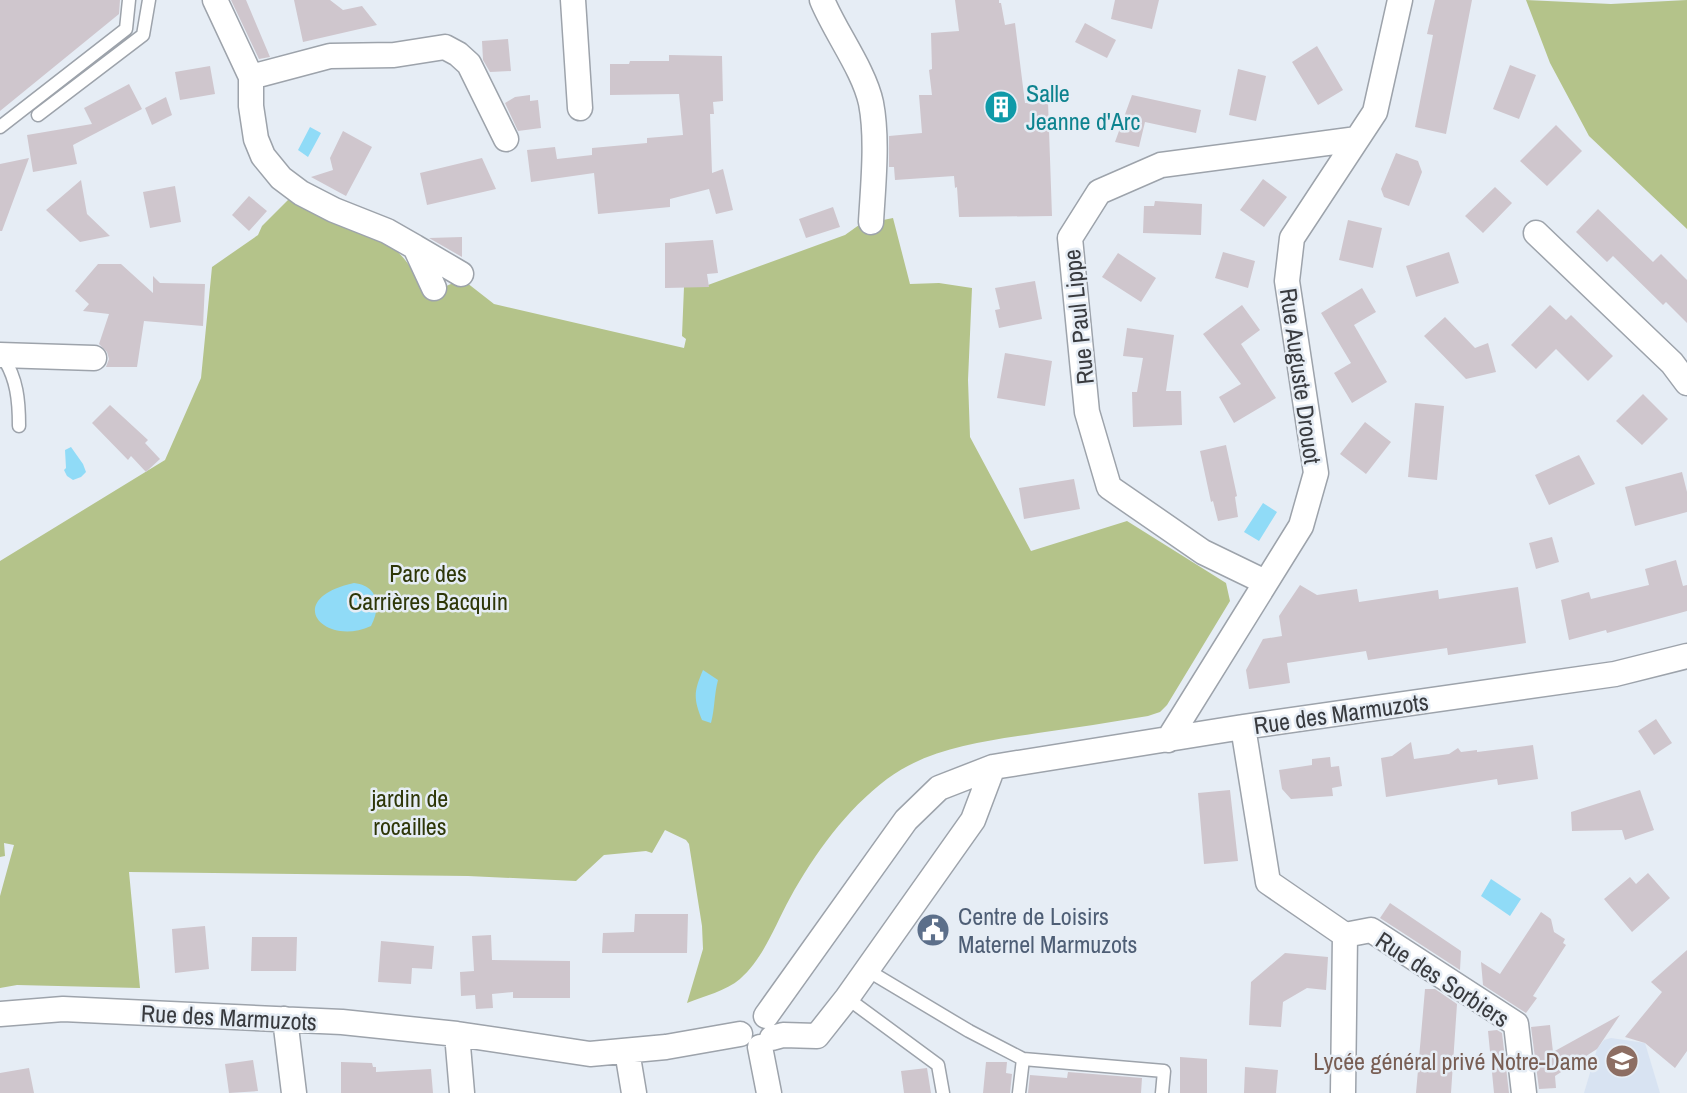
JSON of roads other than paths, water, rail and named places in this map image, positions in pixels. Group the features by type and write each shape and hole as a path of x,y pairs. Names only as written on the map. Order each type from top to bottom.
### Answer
{"street":[{"path":"215,0 251,77 251,106 256,139 264,156 281,178 334,211 387,231 461,274"},
{"path":"573,0 580,108"},
{"path":"822,0 865,86 871,104 874,163 871,222"},
{"name":"Rue Auguste Drouot","path":"1168,740 1301,526 1316,473 1287,281 1292,238 1375,112 1400,0"},
{"path":"251,77 330,56 394,55 445,47 469,64 506,139"},
{"name":"Rue Paul Lippe","path":"1265,582 1203,551 1109,487 1087,412 1070,238 1099,192 1161,165 1357,139"},
{"path":"1536,233 1672,363 1687,383"},
{"path":"415,247 434,288"},
{"path":"2,356 94,358"},
{"name":"Rue des Marmuzots","path":"759,1034 906,820 939,788 993,767 1243,727 1615,674 1687,656"},
{"name":"Rue des Sorbiers","path":"1243,727 1268,882 1345,935 1371,930 1516,1024 1524,1093"},
{"name":"Rue des Marmuzots","path":"0,1014 63,1009 342,1022 457,1034 590,1054 759,1034 817,1036 974,820 993,767"},
{"name":"Rue des Sorbiers","path":"1343,1093 1345,935"},
{"path":"285,1019 294,1093"},
{"path":"457,1034 462,1093"},
{"path":"759,1034 769,1093"},
{"path":"627,1051 634,1093"}],"lane":[{"path":"0,127 126,29 129,0"},
{"path":"38,115 143,35 149,0"},
{"path":"2,356 13,372 19,396 19,426"},
{"path":"867,970 969,1031 1023,1059 1164,1071 1162,1093"},
{"path":"847,998 938,1065 943,1093"},
{"path":"1020,1093 1023,1059"}],"water":[{"path":"310,127 321,133 308,157 298,150"},
{"path":"71,447 86,472 73,480 64,470 65,450"},
{"path":"1263,503 1277,512 1259,541 1244,532"},
{"path":"354,583 369,588 376,598 376,612 371,626 354,631 338,631 326,626 318,619 315,609 319,600 332,590"},
{"path":"703,670 718,680 711,723 702,720 696,700 696,689"},
{"path":"1491,879 1521,899 1510,916 1481,896"}],"place":[{"name":"Salle Jeanne d'Arc","path":"1001,107"},
{"name":"Centre de Loisirs Maternel Marmuzots","path":"933,930"},
{"name":"Lycée général privé Notre-Dame","path":"1622,1061"}],"park label":[{"name":"Parc des Carrières Bacquin","path":"428,587"},
{"name":"jardin de rocailles","path":"410,812"}]}
